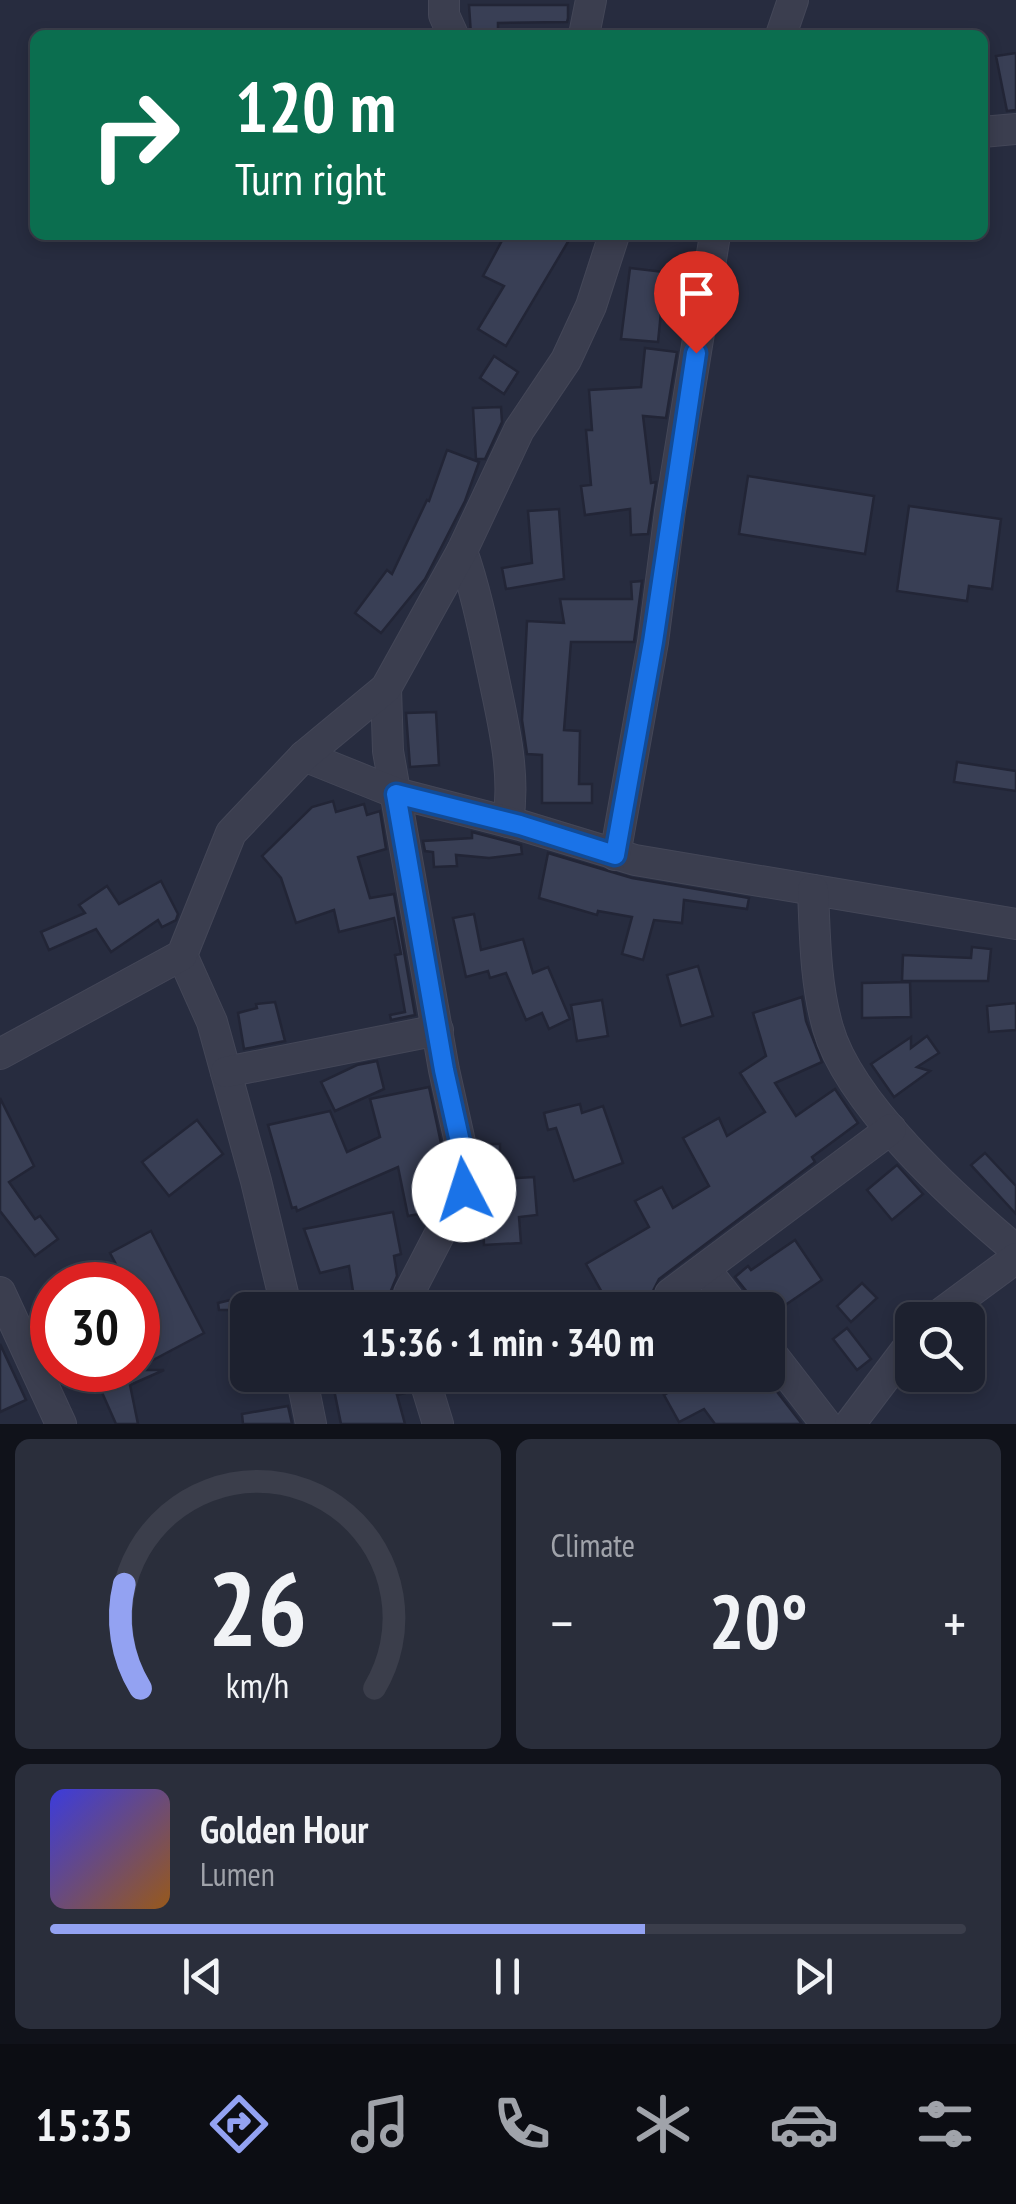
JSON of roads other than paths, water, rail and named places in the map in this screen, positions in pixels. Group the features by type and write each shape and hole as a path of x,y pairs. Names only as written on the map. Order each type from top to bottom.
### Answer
{"street":[{"path":"444,0 444,15 451,30"},
{"path":"585,30 591,0"},
{"path":"784,30 793,0"},
{"path":"988,131 1016,129"},
{"path":"0,1054 182,955 231,833 304,756 386,688 462,551 519,430 566,360 591,306 612,240"},
{"path":"615,855 653,642 714,240"},
{"path":"462,551 474,587 504,726 512,800 508,822"},
{"path":"386,688 388,751 464,1160 464,1190 410,1292"},
{"path":"304,756 396,794 508,822 615,855 1016,924"},
{"path":"813,890 817,979 835,1049 860,1093 892,1129 1016,1250"},
{"path":"182,955 212,1022 283,1292"},
{"path":"226,1072 438,1030"},
{"path":"673,1292 892,1129"},
{"path":"956,1302 1016,1258"},
{"path":"705,1268 723,1292"},
{"path":"0,1292 61,1424"},
{"path":"850,1424 895,1364"},
{"path":"785,1371 826,1424"},
{"path":"304,1392 311,1424"},
{"path":"428,1392 438,1424"}]}
